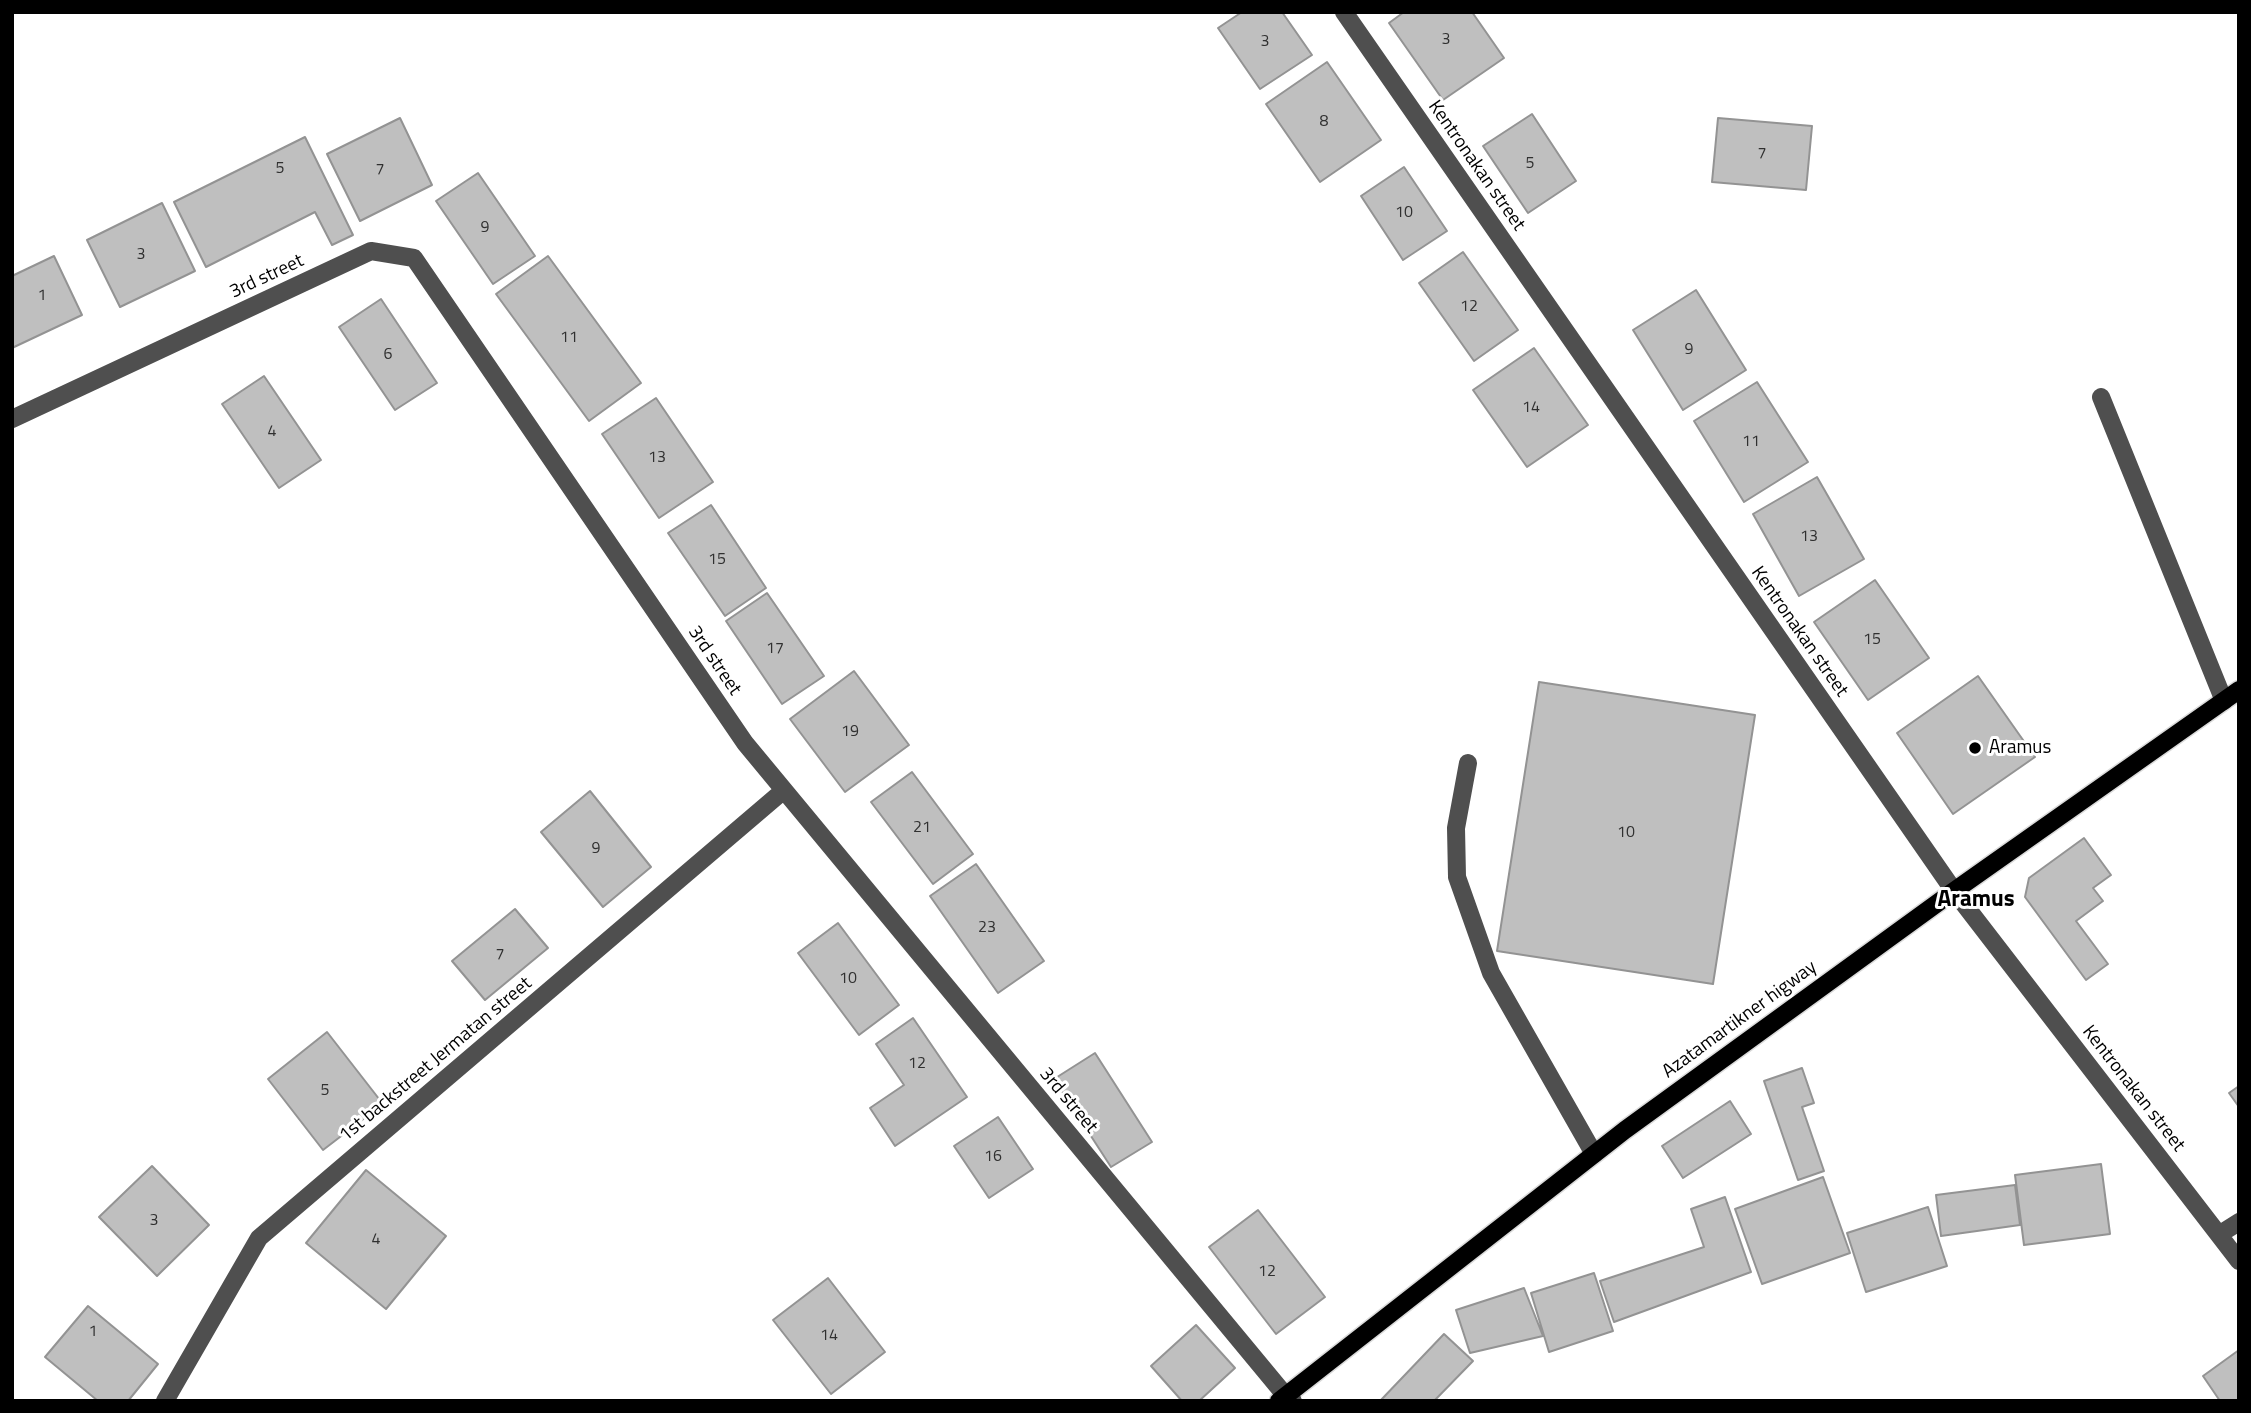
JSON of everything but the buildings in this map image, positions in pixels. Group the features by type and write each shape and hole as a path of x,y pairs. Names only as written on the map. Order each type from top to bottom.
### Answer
{"main road":[{"name":"Azatamartikner higway","path":"1286,1399 1594,1154 1954,891 2239,690"}],"street":[{"name":"Kentronakan street","path":"1344,12 1954,891 2239,1261"},
{"name":"3rd street","path":"12,419 371,251 414,258 745,743 1286,1399"},
{"path":"2101,397 2224,701"},
{"path":"1468,764 1456,828 1457,877 1491,973 1594,1154"},
{"name":"1st backstreet Jermatan street","path":"165,1401 259,1238 783,791"},
{"path":"2220,1234 2239,1222"}],"place":[{"name":"Aramus","path":"1975,748"}],"district":[{"name":"Aramus","path":"1976,900"}]}
